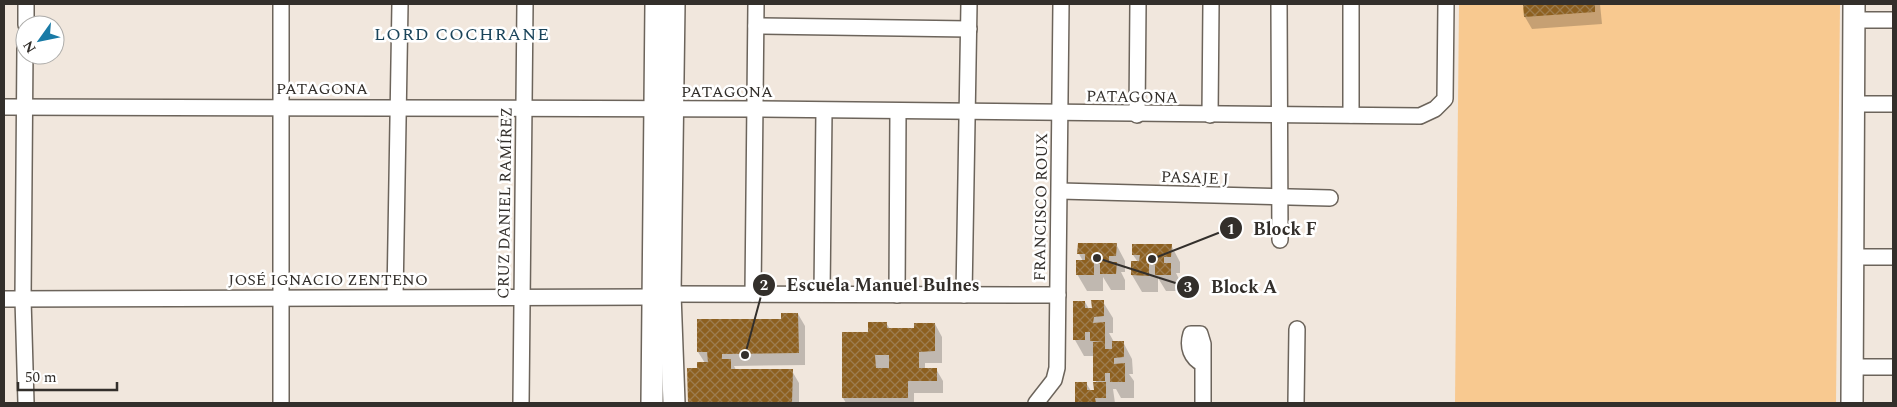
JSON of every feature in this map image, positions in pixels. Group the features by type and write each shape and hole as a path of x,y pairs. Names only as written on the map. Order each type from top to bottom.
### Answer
{"main road":[{"path":"656,4 664,109"},
{"path":"652,403 661,295 664,109 674,4"},
{"path":"1852,403 1854,12"},
{"path":"661,295 674,403"}],"street":[{"path":"281,4 281,403"},
{"path":"396,297 400,4"},
{"name":"CRUZ DANIEL RAMÍREZ","path":"520,403 525,4"},
{"path":"752,294 756,4"},
{"path":"964,295 969,4"},
{"name":"FRANCISCO ROUX","path":"1036,403 1054,380 1056,368 1060,191 1061,4"},
{"path":"1137,115 1138,4"},
{"path":"1210,115 1211,4"},
{"path":"1279,4 1280,240"},
{"path":"1350,115 1351,4"},
{"name":"PATAGONA","path":"4,107 398,107 525,110 755,109 1137,115 1280,114 1420,116 1435,109 1445,100 1446,4"},
{"path":"1854,12 1893,20"},
{"path":"756,26 969,29"},
{"path":"25,65 23,299 26,403"},
{"path":"1853,104 1893,104"},
{"path":"822,294 824,111"},
{"path":"897,295 898,112"},
{"name":"PASAJE J","path":"1060,191 1330,198"},
{"path":"1852,257 1893,257"},
{"name":"JOSÉ IGNACIO ZENTENO","path":"4,299 281,299 752,294 1058,295"},
{"path":"1296,403 1297,329"},
{"path":"1203,364 1203,403"},
{"path":"1852,367 1893,367"}],"shaded area":[{"path":"1459,4 1840,4 1836,403 1455,403"}],"building":[{"path":"1523,4 1595,4 1595,12 1524,17"},
{"path":"1078,243 1117,243 1116,256 1109,256 1109,262 1117,262 1116,274 1100,274 1100,264 1094,263 1094,275 1076,275 1076,260 1085,260 1085,254 1077,254"},
{"path":"1132,244 1172,244 1171,257 1164,257 1164,263 1171,263 1171,275 1155,275 1155,265 1149,264 1149,276 1131,275 1131,261 1139,261 1140,255 1132,255"},
{"path":"1091,300 1104,300 1104,316 1094,317 1093,323 1105,322 1105,341 1090,341 1090,332 1085,332 1085,340 1073,340 1073,301 1085,301 1085,308 1092,308"},
{"path":"781,313 798,313 799,353 722,354 722,359 731,359 731,369 793,369 792,403 688,403 687,368 697,368 697,362 708,362 707,352 697,352 697,319 781,319"},
{"path":"868,322 887,322 887,328 914,328 914,323 935,323 935,351 919,352 919,368 937,368 937,381 908,381 908,398 842,398 842,332 868,332","holes":["875,355 889,355 889,368 876,368"]},
{"path":"1105,341 1105,349 1112,349 1112,341 1124,341 1124,357 1114,358 1114,364 1125,363 1125,382 1110,382 1110,373 1105,373 1105,381 1093,381 1093,342"},
{"path":"1075,382 1087,382 1087,390 1094,390 1093,382 1106,382 1106,398 1095,398 1096,403 1075,403"}],"place":[{"name":"Block A","path":"1097,258"},
{"name":"Block F","path":"1152,259"},
{"name":"Escuela Manuel Bulnes","path":"745,355"}],"district":[{"name":"LORD COCHRANE","path":"462,34"}]}
